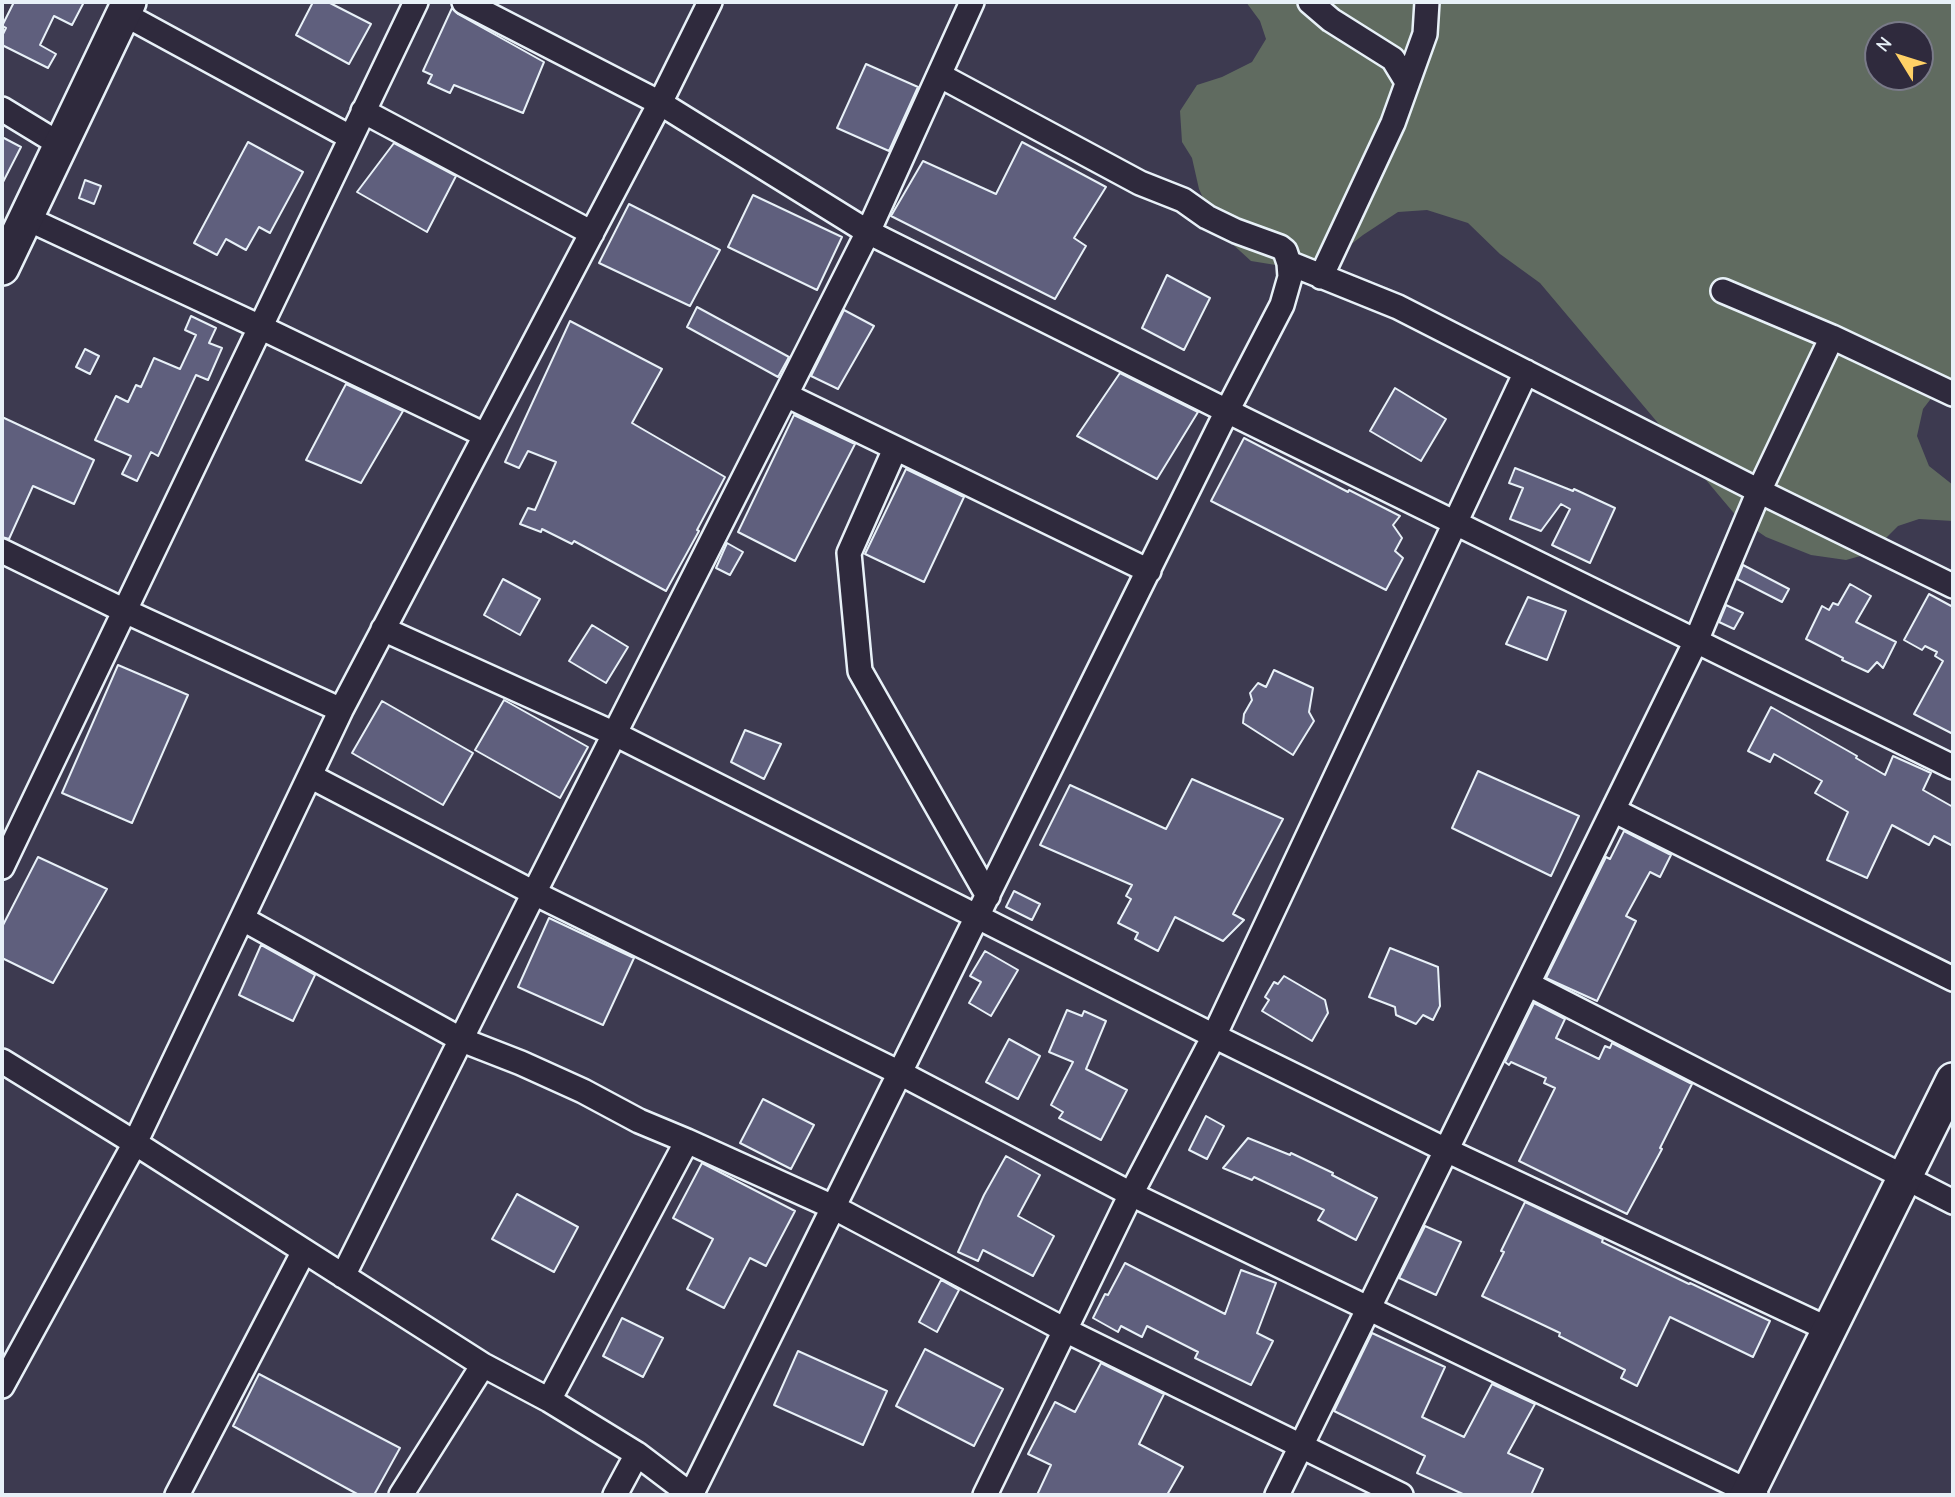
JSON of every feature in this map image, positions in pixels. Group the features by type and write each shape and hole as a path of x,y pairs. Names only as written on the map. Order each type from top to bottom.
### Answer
{"street":[{"path":"2,867 416,2"},
{"path":"464,2 660,103 868,232 1953,767"},
{"path":"2,1386 135,1143 341,710 660,103 710,2"},
{"path":"343,1276 868,232 972,2"},
{"path":"1310,2 1331,20 1393,59 1407,82"},
{"path":"1321,277 1393,123 1425,34 1427,2"},
{"path":"2,268 126,8 350,137"},
{"path":"2,1061 483,1365 549,1400 637,1454 691,1495 1227,411 1282,305 1290,277 1285,251 1280,247 1207,217 1183,200 1140,183 939,75"},
{"path":"2,109 61,145"},
{"path":"363,111 592,233"},
{"path":"26,218 485,435"},
{"path":"1289,263 1398,307 1759,491 1953,586"},
{"path":"1723,290 1953,394"},
{"path":"1277,1495 1696,641 1759,491 1832,337"},
{"path":"985,1495 1131,1194 1214,1036 1526,372"},
{"path":"786,395 1149,571"},
{"path":"895,449 849,553 860,671 982,906"},
{"path":"2,551 341,710"},
{"path":"383,629 982,906 1214,1036 1446,1150 1828,1329"},
{"path":"310,776 534,893 900,1073 1131,1194 1750,1494 1828,1329 1953,1080"},
{"path":"1613,810 1953,979"},
{"path":"243,919 462,1040 533,1068 639,1121 834,1207 1065,1330 1401,1495"},
{"path":"1528,984 1953,1202"},
{"path":"549,1400 687,1141"},
{"path":"177,1495 304,1251"},
{"path":"401,1495 483,1365"},
{"path":"615,1495 637,1454"}],"green space":[{"path":"1246,2 1953,2 1953,377 1936,392 1923,409 1917,436 1929,466 1953,485 1953,521 1919,519 1898,526 1871,553 1846,560 1811,555 1766,537 1738,518 1540,283 1500,254 1468,223 1427,210 1398,212 1331,260 1288,267 1251,261 1218,231 1199,189 1192,158 1182,142 1180,111 1197,85 1222,77 1252,62 1266,39 1260,21"}],"building":[{"path":"14,2 84,2 72,25 54,16 40,45 56,54 48,68 2,45 6,28 2,26"},
{"path":"313,2 328,2 371,24 349,64 296,35"},
{"path":"452,8 458,14 544,62 523,113 454,85 450,93 428,83 432,75 423,71"},
{"path":"866,64 918,87 889,151 837,128"},
{"path":"2,137 21,147 2,184"},
{"path":"248,142 303,172 270,233 259,227 246,250 226,239 217,255 194,243"},
{"path":"1022,142 1106,187 1074,238 1086,246 1055,299 891,216 923,161 996,194"},
{"path":"394,143 456,176 427,232 357,192"},
{"path":"85,180 101,186 94,204 79,198"},
{"path":"753,195 842,237 817,290 728,247"},
{"path":"629,204 720,250 690,306 599,263"},
{"path":"1167,275 1210,298 1184,350 1142,328"},
{"path":"697,307 789,357 778,377 687,327"},
{"path":"844,310 874,326 838,389 811,376"},
{"path":"191,316 216,328 209,343 222,348 208,380 196,375 158,456 151,452 137,481 122,474 131,456 95,440 116,396 128,402 136,385 141,387 154,358 180,369 196,335 185,330"},
{"path":"570,321 662,369 632,423 725,477 666,591 574,541 572,544 542,529 541,532 520,524 528,508 535,510 556,462 528,451 519,468 505,462"},
{"path":"85,349 99,356 90,374 76,367"},
{"path":"1120,373 1198,412 1157,479 1077,436"},
{"path":"346,384 403,411 361,483 306,460"},
{"path":"1395,388 1446,419 1421,461 1370,431"},
{"path":"794,415 855,444 795,561 738,532"},
{"path":"2,417 94,460 74,504 33,486 9,539 2,537"},
{"path":"1244,438 1400,516 1393,525 1402,538 1395,551 1403,558 1386,590 1211,501"},
{"path":"1515,468 1573,491 1574,489 1615,508 1590,563 1552,545 1570,509 1561,504 1541,531 1510,519 1523,488 1509,483"},
{"path":"906,469 964,497 924,582 865,554"},
{"path":"727,543 743,552 730,575 716,568"},
{"path":"1743,565 1789,589 1782,602 1737,579"},
{"path":"503,579 540,599 520,635 484,615"},
{"path":"1850,584 1871,596 1856,622 1896,642 1883,668 1877,662 1868,672 1806,639 1822,606 1829,610 1833,603 1838,605"},
{"path":"1929,594 1953,607 1953,734 1914,714 1943,661 1935,656 1937,652 1925,646 1922,650 1904,640"},
{"path":"1528,597 1566,611 1547,660 1506,644"},
{"path":"1726,605 1743,613 1734,629 1719,622"},
{"path":"592,625 628,647 606,683 569,661"},
{"path":"118,665 188,695 132,823 62,793"},
{"path":"1274,670 1313,688 1309,712 1314,721 1293,755 1243,723 1244,714 1252,700 1250,693 1258,683 1266,687"},
{"path":"504,700 588,747 560,798 475,750"},
{"path":"382,701 473,753 443,805 352,753"},
{"path":"1771,707 1885,775 1893,756 1931,773 1923,790 1953,807 1953,846 1934,836 1929,845 1892,825 1867,878 1827,860 1848,812 1815,793 1822,781 1774,754 1770,762 1748,751"},
{"path":"745,730 781,744 764,779 731,762"},
{"path":"1478,771 1579,816 1551,876 1452,828"},
{"path":"1192,779 1283,819 1233,914 1244,920 1223,941 1175,917 1158,951 1135,939 1138,933 1118,923 1131,899 1126,896 1132,885 1040,845 1070,785 1166,829"},
{"path":"1624,831 1671,855 1660,877 1650,872 1626,916 1636,921 1597,1001 1546,978 1606,857 1610,859"},
{"path":"38,857 107,889 53,983 2,958 2,927"},
{"path":"1014,891 1040,904 1032,920 1006,907"},
{"path":"549,918 634,958 603,1025 518,987"},
{"path":"261,945 315,975 293,1021 239,995"},
{"path":"1390,948 1438,967 1440,1006 1433,1020 1423,1015 1416,1024 1396,1015 1395,1007 1369,997"},
{"path":"985,951 1018,970 991,1016 969,1003 981,982 970,976"},
{"path":"1284,976 1325,1000 1328,1013 1312,1041 1262,1011 1269,1000 1265,997 1274,982 1278,984"},
{"path":"1534,1003 1565,1019 1556,1038 1599,1059 1605,1046 1610,1048 1612,1043 1692,1084 1660,1148 1662,1149 1627,1214 1519,1161 1555,1088 1544,1083 1546,1078 1511,1062 1509,1065 1505,1062"},
{"path":"1067,1010 1082,1016 1084,1011 1106,1021 1086,1069 1127,1090 1101,1140 1059,1118 1063,1112 1051,1105 1073,1062 1049,1052"},
{"path":"1009,1039 1040,1056 1018,1099 986,1082"},
{"path":"763,1099 814,1125 791,1169 740,1143"},
{"path":"1206,1116 1224,1126 1207,1159 1189,1150"},
{"path":"1248,1138 1290,1155 1291,1153 1377,1198 1356,1240 1318,1220 1324,1210 1254,1177 1252,1180 1223,1168"},
{"path":"1006,1156 1040,1175 1018,1216 1054,1236 1033,1276 983,1250 978,1261 958,1252 984,1195"},
{"path":"702,1163 795,1211 766,1266 750,1258 724,1308 687,1289 713,1239 673,1218"},
{"path":"517,1194 578,1227 554,1272 492,1239"},
{"path":"1525,1202 1603,1239 1602,1242 1770,1321 1753,1357 1670,1317 1637,1386 1621,1378 1625,1370 1559,1336 1560,1333 1482,1296"},
{"path":"1425,1226 1461,1242 1436,1295 1399,1278"},
{"path":"1125,1263 1225,1314 1241,1270 1276,1283 1257,1333 1273,1341 1251,1385 1195,1358 1198,1352 1147,1326 1142,1337 1121,1326 1118,1332 1093,1318"},
{"path":"941,1280 959,1290 937,1332 919,1322"},
{"path":"622,1318 663,1338 643,1377 603,1356"},
{"path":"1372,1333 1445,1367 1422,1417 1464,1437 1492,1384 1535,1404 1508,1453 1543,1469 1531,1495 1465,1495 1417,1473 1425,1456 1334,1411"},
{"path":"925,1349 1003,1389 974,1446 896,1406"},
{"path":"798,1351 887,1391 863,1445 774,1405"},
{"path":"1101,1363 1164,1394 1139,1444 1183,1467 1167,1495 1037,1495 1051,1465 1028,1454 1055,1402 1075,1412"},
{"path":"259,1374 400,1448 374,1495 359,1495 233,1426"}]}
